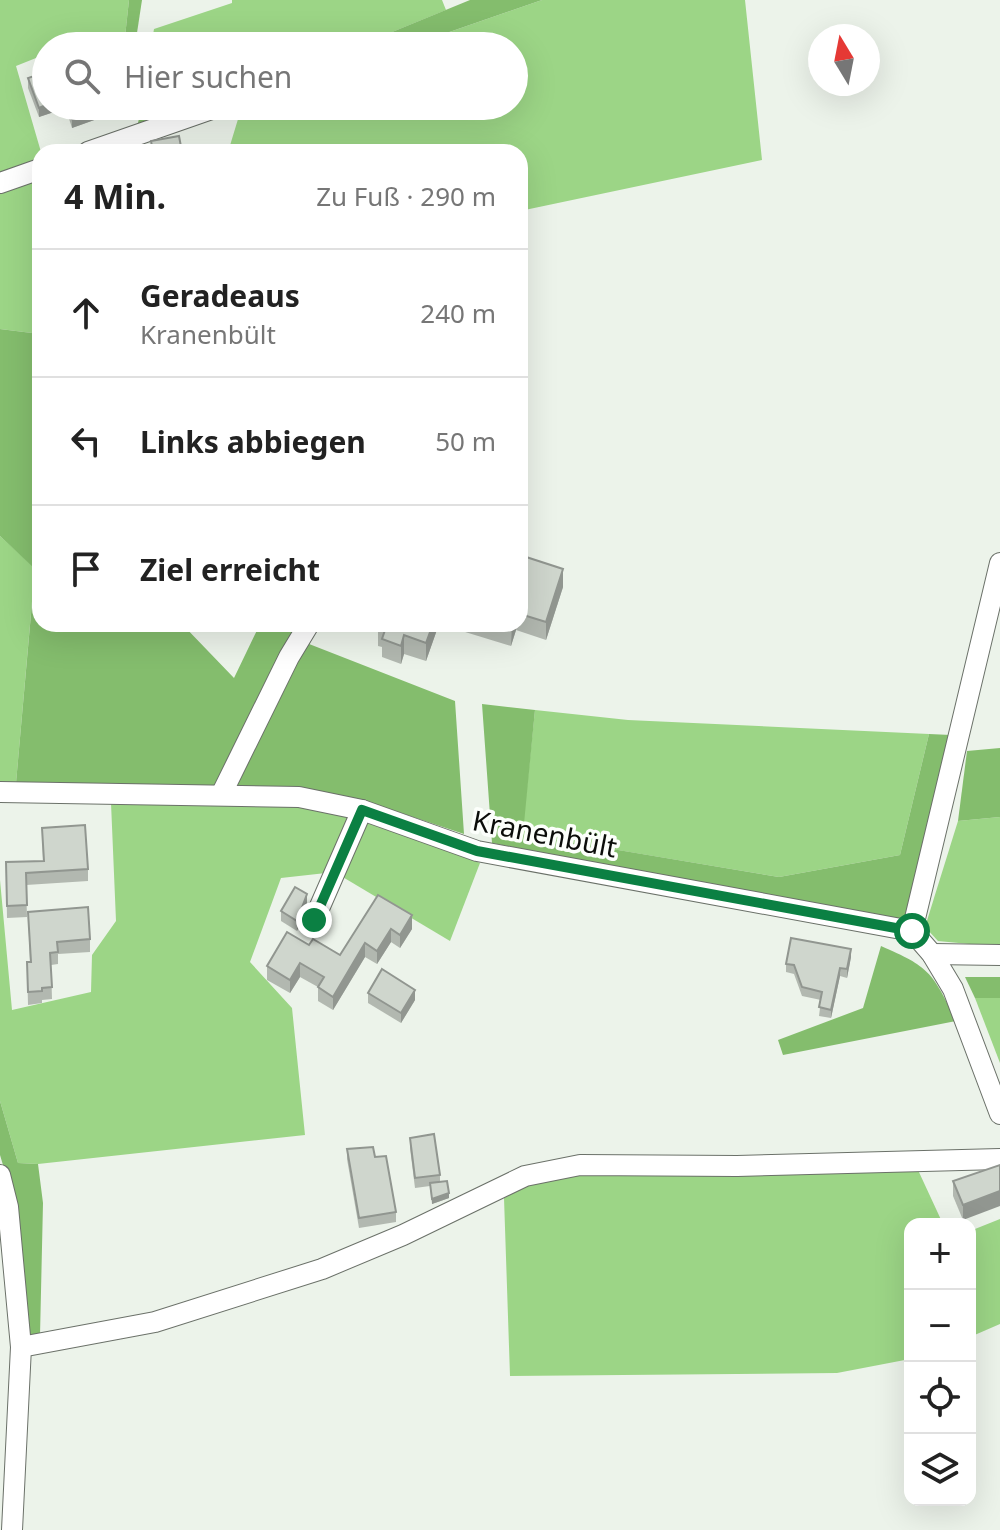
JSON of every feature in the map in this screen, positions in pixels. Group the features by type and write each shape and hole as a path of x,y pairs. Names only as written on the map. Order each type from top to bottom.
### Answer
{"street":[{"path":"111,144 180,120"},
{"path":"0,183 32,172"},
{"path":"1000,563 912,931 932,954 953,989 1000,1114"},
{"path":"221,795 304,632"},
{"name":"Kranenbült","path":"0,792 299,797 362,810 477,851 912,931"},
{"path":"314,920 362,810"},
{"path":"932,954 1000,955"},
{"path":"21,1347 155,1322 322,1269 403,1235 525,1176 580,1165 737,1166 1000,1159"},
{"path":"0,1175 8,1207 21,1347 12,1530"}],"green space":[{"path":"0,0 129,0 126,32 32,32 32,60 16,66 39,144 32,144 32,163 0,175"},
{"path":"129,0 142,0 137,32 126,32"},
{"path":"232,0 442,0 446,10 392,32 153,32 154,29 232,3"},
{"path":"470,0 542,0 449,32 392,32"},
{"path":"542,0 745,0 762,160 528,209 528,144 230,144 238,120 528,120 528,32 449,32"},
{"path":"139,120 157,120 137,127"},
{"path":"32,181 32,333 0,329 0,192"},
{"path":"0,329 32,333 32,566 0,536"},
{"path":"0,536 32,565 32,602 16,783 0,783"},
{"path":"32,603 32,632 190,632 234,678 256,632 307,632 304,642 455,701 464,834 368,802 16,783"},
{"path":"482,704 535,710 523,834 779,877 900,855 929,734 951,735 905,922 492,843"},
{"path":"535,710 628,720 929,734 900,855 779,877 522,834"},
{"path":"1000,748 1000,817 958,821 967,751"},
{"path":"111,803 296,806 349,817 326,873 281,878 250,962 292,1008 305,1135 38,1164 18,1163 0,1101 0,880 12,1010 91,992 92,955 116,921"},
{"path":"1000,817 1000,947 938,941 925,927 958,821"},
{"path":"365,820 480,863 450,941 341,876"},
{"path":"881,946 928,973 956,1021 783,1055 778,1040 863,1008"},
{"path":"965,977 1000,977 1000,998 975,998"},
{"path":"975,998 1000,998 1000,1063"},
{"path":"0,1101 18,1163 38,1164 43,1203 40,1336 27,1338 8,1182 0,1155"},
{"path":"918,1170 940,1218 904,1218 904,1360 837,1373 510,1376 504,1198 526,1186 580,1173"},
{"path":"1000,1219 1000,1324 976,1334 976,1290 976,1229"}],"building":[{"path":"179,136 180,144 152,144 151,141"},
{"path":"528,558 563,569 546,622 528,616"},
{"path":"384,632 430,632 426,643 404,635 401,646 382,639"},
{"path":"85,825 88,869 26,873 27,905 7,906 6,862 44,861 42,828"},
{"path":"295,887 307,894 297,921 281,911"},
{"path":"378,895 412,915 400,935 391,929 377,951 365,943 333,997 318,987 324,977 300,963 290,980 267,966 287,932 309,945 313,939 340,955"},
{"path":"88,907 90,939 57,942 58,952 50,953 52,987 28,992 27,962 31,962 28,912"},
{"path":"791,938 851,949 847,969 840,968 831,1010 819,1007 822,992 802,987 794,965 786,964"},
{"path":"382,969 415,990 401,1013 368,993"},
{"path":"434,1134 440,1175 415,1178 410,1138"},
{"path":"373,1147 375,1157 386,1156 396,1212 359,1218 347,1149"},
{"path":"1000,1165 1000,1191 963,1205 953,1181"},
{"path":"447,1181 449,1193 432,1199 430,1183"}],"route":[{"path":"314,920 362,810 477,851 912,931"}]}
